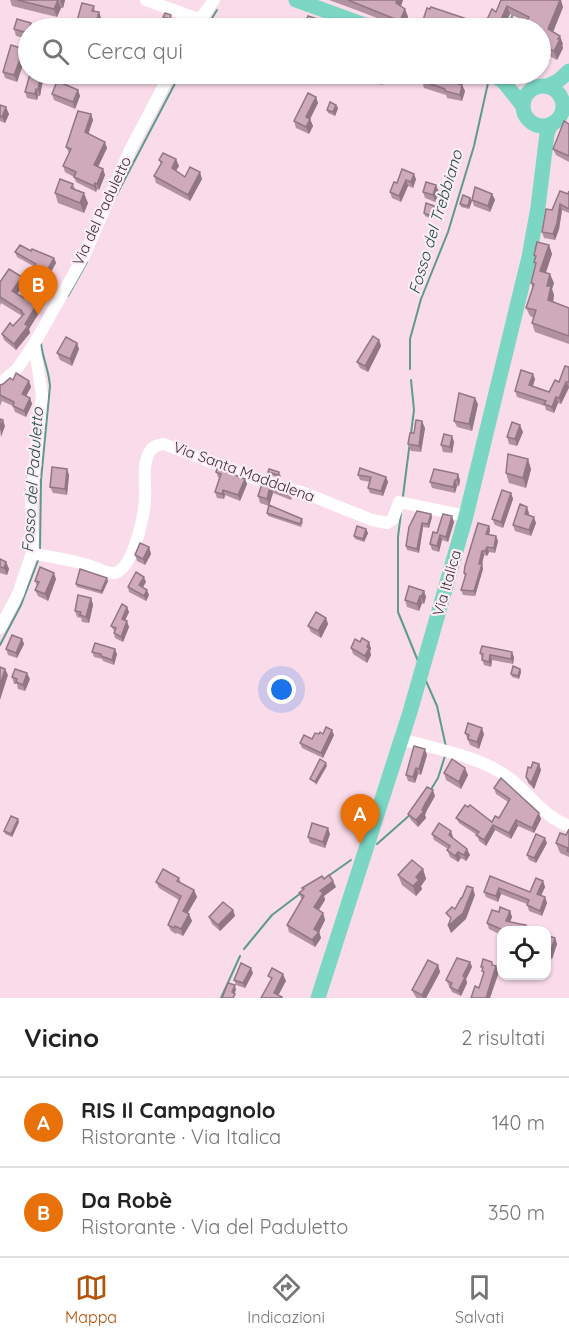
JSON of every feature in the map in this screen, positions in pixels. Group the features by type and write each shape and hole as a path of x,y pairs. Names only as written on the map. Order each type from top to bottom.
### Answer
{"main road":[{"path":"296,0 346,18"},
{"path":"503,84 523,106 532,123 541,126 559,121 562,113 558,81 569,71"},
{"path":"560,98 569,78"},
{"path":"515,84 532,90"},
{"path":"523,106 526,97 532,90 539,87 560,98"},
{"name":"Via Italica","path":"318,998 410,712 466,516 529,257 547,134 559,121"},
{"name":"Via Italica","path":"532,123 544,160"}],"street":[{"path":"146,0 184,18"},
{"path":"200,18 214,0"},
{"name":"Via del Paduletto","path":"0,384 17,369 34,344 85,254 130,150 165,84"},
{"path":"0,628 37,554 32,499 42,395 34,344"},
{"name":"Via Santa Maddalena","path":"37,554 88,565 110,573 123,568 129,561 145,502 149,453 155,445 164,444 269,484 302,492 372,520 387,523 393,519 403,502 466,516"},
{"path":"401,739 481,762 494,768 507,776 537,806 569,826"}],"building":[{"path":"17,0 58,0 54,9"},
{"path":"348,0 397,0 396,3 405,9 401,18 393,18"},
{"path":"501,0 560,0 551,22 551,18 528,18 507,6 502,18 488,18 492,9 496,12"},
{"path":"82,3 94,6 92,11 99,12 97,18 78,18"},
{"path":"431,7 464,18 424,18 427,8"},
{"path":"165,13 171,15 170,18 163,17"},
{"path":"17,19 18,19 18,30 14,29"},
{"path":"551,31 560,36 554,51 551,50"},
{"path":"11,45 18,47 18,65 14,75 3,72"},
{"path":"27,84 39,84 35,94 25,92"},
{"path":"56,84 64,84 78,90 73,102 52,94"},
{"path":"431,84 462,85 460,95 445,91"},
{"path":"308,93 316,97 306,117 310,119 306,127 294,121"},
{"path":"330,102 336,105 333,112 327,110"},
{"path":"0,105 6,107 2,117 0,116"},
{"path":"78,111 91,114 85,132 105,142 94,165 103,169 94,186 74,177 76,172 63,166 71,149 66,147"},
{"path":"564,121 569,124 569,156 553,149"},
{"path":"163,153 176,159 172,168 185,177 190,167 200,172 188,195 154,176 162,162 159,160"},
{"path":"402,169 414,174 411,182 406,180 399,196 390,192 394,182 397,183"},
{"path":"60,179 73,184 71,188 84,193 80,203 55,193"},
{"path":"426,182 436,185 433,195 423,192"},
{"path":"475,187 492,194 488,206 472,200"},
{"path":"560,191 568,194 569,191 569,209 560,204 553,234 542,232 546,209 552,210"},
{"path":"463,195 470,198 468,206 460,204"},
{"path":"426,203 434,206 431,216 424,213"},
{"path":"537,242 549,245 540,271 550,274 547,286 551,286 548,300 569,308 569,336 532,323 536,310 526,308 534,284 531,283 536,263 534,255"},
{"path":"20,245 54,258 45,274 34,268 36,264 15,252"},
{"path":"9,269 22,277 12,291 24,298 26,295 30,298 37,289 44,293 25,324 28,326 14,344 2,334 10,323 13,326 24,314 0,297 0,282"},
{"path":"373,336 379,340 365,366 357,362"},
{"path":"66,337 77,343 70,359 57,353"},
{"path":"565,366 569,367 569,382 566,382 552,407 544,404 546,401 515,391 521,370 533,374 529,385 549,392 555,380 559,382"},
{"path":"16,373 29,381 22,394 30,398 24,411 13,406 14,402 0,395 0,385 10,378 13,380"},
{"path":"459,393 475,398 469,424 454,421"},
{"path":"416,420 422,421 419,446 408,444 410,433 414,433"},
{"path":"512,422 520,425 515,439 507,437"},
{"path":"444,434 452,436 450,447 441,445"},
{"path":"508,454 528,459 523,478 506,473"},
{"path":"52,467 67,469 65,489 50,487"},
{"path":"217,468 245,479 238,495 223,490 222,494 215,492 221,474 216,472"},
{"path":"360,468 386,477 381,491 368,488 371,477 358,475"},
{"path":"269,469 279,472 279,475 268,472"},
{"path":"434,469 458,474 453,487 430,482"},
{"path":"262,484 289,491 289,493 270,487 267,499 258,496"},
{"path":"502,490 511,493 501,522 492,519"},
{"path":"520,504 527,507 525,514 534,517 529,530 513,525"},
{"path":"269,505 302,519 300,524 267,513"},
{"path":"417,511 431,514 428,524 422,523 417,549 406,546 409,527"},
{"path":"443,514 452,516 446,537 440,535 437,546 430,544 433,532 437,533"},
{"path":"478,523 489,526 486,534 496,536 494,548 487,547 485,551 482,551 479,564 482,564 474,591 461,590 466,574 464,573 465,566"},
{"path":"357,526 366,529 363,539 354,536"},
{"path":"140,543 149,547 143,559 135,555"},
{"path":"0,559 6,562 4,568 0,567"},
{"path":"40,567 54,573 45,594 35,590 39,582 35,581"},
{"path":"80,569 107,578 101,591 76,584"},
{"path":"136,572 144,577 139,585 147,590 144,596 128,587"},
{"path":"409,586 424,591 417,604 405,600"},
{"path":"78,595 91,598 86,617 80,615 81,612 75,611"},
{"path":"122,604 127,607 122,619 127,621 121,637 114,633 116,628 111,626"},
{"path":"316,612 326,618 318,631 308,626"},
{"path":"12,635 22,639 16,653 6,649"},
{"path":"362,638 369,642 365,656 351,648 355,639 360,642"},
{"path":"95,643 115,649 112,660 92,652"},
{"path":"482,646 512,652 511,659 490,655 489,662 482,660 483,654 480,653"},
{"path":"513,666 520,669 518,676 511,674"},
{"path":"0,667 5,669 0,686"},
{"path":"15,669 27,673 23,685 12,677"},
{"path":"468,723 482,728 477,742 468,739 469,735 465,733"},
{"path":"326,727 332,730 321,753 300,743 304,735 312,739 315,733 323,734"},
{"path":"414,746 425,749 419,769 416,768 413,777 406,775"},
{"path":"320,759 326,763 315,782 310,779"},
{"path":"452,759 465,768 459,782 444,773"},
{"path":"533,762 539,764 531,783 526,777 528,767 531,768"},
{"path":"501,778 539,813 532,828 516,820 509,833 493,825 484,840 476,835 479,832 456,818 465,805 468,807 470,805 492,822 495,816 499,818 510,799 494,788"},
{"path":"427,787 433,790 422,810 424,811 416,820 408,814"},
{"path":"11,816 18,819 11,834 4,831"},
{"path":"312,823 328,828 323,842 308,837"},
{"path":"439,823 451,831 449,835 467,849 464,855 458,852 455,856 447,850 450,846 432,834"},
{"path":"569,829 569,852 568,848 556,843 560,833 566,835"},
{"path":"536,834 545,838 534,858 527,855"},
{"path":"412,860 423,869 416,877 419,880 413,886 398,875"},
{"path":"163,869 179,878 177,881 194,890 183,911 189,914 181,929 168,925 181,896 156,882"},
{"path":"329,875 333,881 320,891 323,893 314,907 323,913 314,929 319,932 312,940 287,925 304,896 299,893 304,889 302,888 322,876 324,879"},
{"path":"490,876 530,892 536,878 543,881 537,894 545,897 540,911 527,905 529,900 499,888 496,896 484,892"},
{"path":"467,886 473,888 463,913 448,926 451,918 446,913 452,907 455,909"},
{"path":"223,902 233,910 218,925 209,917"},
{"path":"500,907 510,911 506,921 526,926 497,927 487,923 492,910 499,912"},
{"path":"551,937 555,938 551,950"},
{"path":"457,958 470,962 458,991 450,987 452,983 446,980"},
{"path":"483,959 496,966 486,998 471,998 475,986 479,988 484,972 481,967"},
{"path":"428,960 438,965 422,995 412,990"},
{"path":"241,963 251,968 243,983 234,980"},
{"path":"272,968 283,974 274,993 282,998 261,998 272,978 268,976"},
{"path":"228,983 235,985 232,992 235,994 233,998 222,998"}],"waterway":[{"name":"Fosso del Paduletto","path":"212,18 217,10"},
{"name":"Fosso del Trebbiano","path":"511,18 513,14"},
{"name":"Fosso del Paduletto","path":"116,196 175,84"},
{"name":"Fosso del Trebbiano","path":"410,369 410,339 421,299 448,232 474,146 488,84"},
{"name":"Fosso del Paduletto","path":"68,296 87,262"},
{"name":"Fosso del Paduletto","path":"40,549 41,480 50,386 41,344"},
{"name":"Fosso del Trebbiano","path":"403,496 414,410 411,380"},
{"name":"Fosso del Trebbiano","path":"401,513 398,537 398,612 418,661"},
{"name":"Fosso del Paduletto","path":"0,645 21,605 39,558"},
{"name":"Fosso del Trebbiano","path":"426,681 437,706 446,747"},
{"name":"Fosso del Trebbiano","path":"430,791 438,778 445,756"},
{"name":"Fosso del Trebbiano","path":"377,844 411,814"},
{"name":"Fosso del Trebbiano","path":"324,879 351,860"},
{"name":"Fosso del Trebbiano","path":"244,949 272,915 301,893"},
{"name":"Fosso del Trebbiano","path":"221,998 240,956"}],"place":[{"name":"Da Robè","path":"38,315"},
{"name":"RIS Il Campagnolo","path":"360,844"}]}
